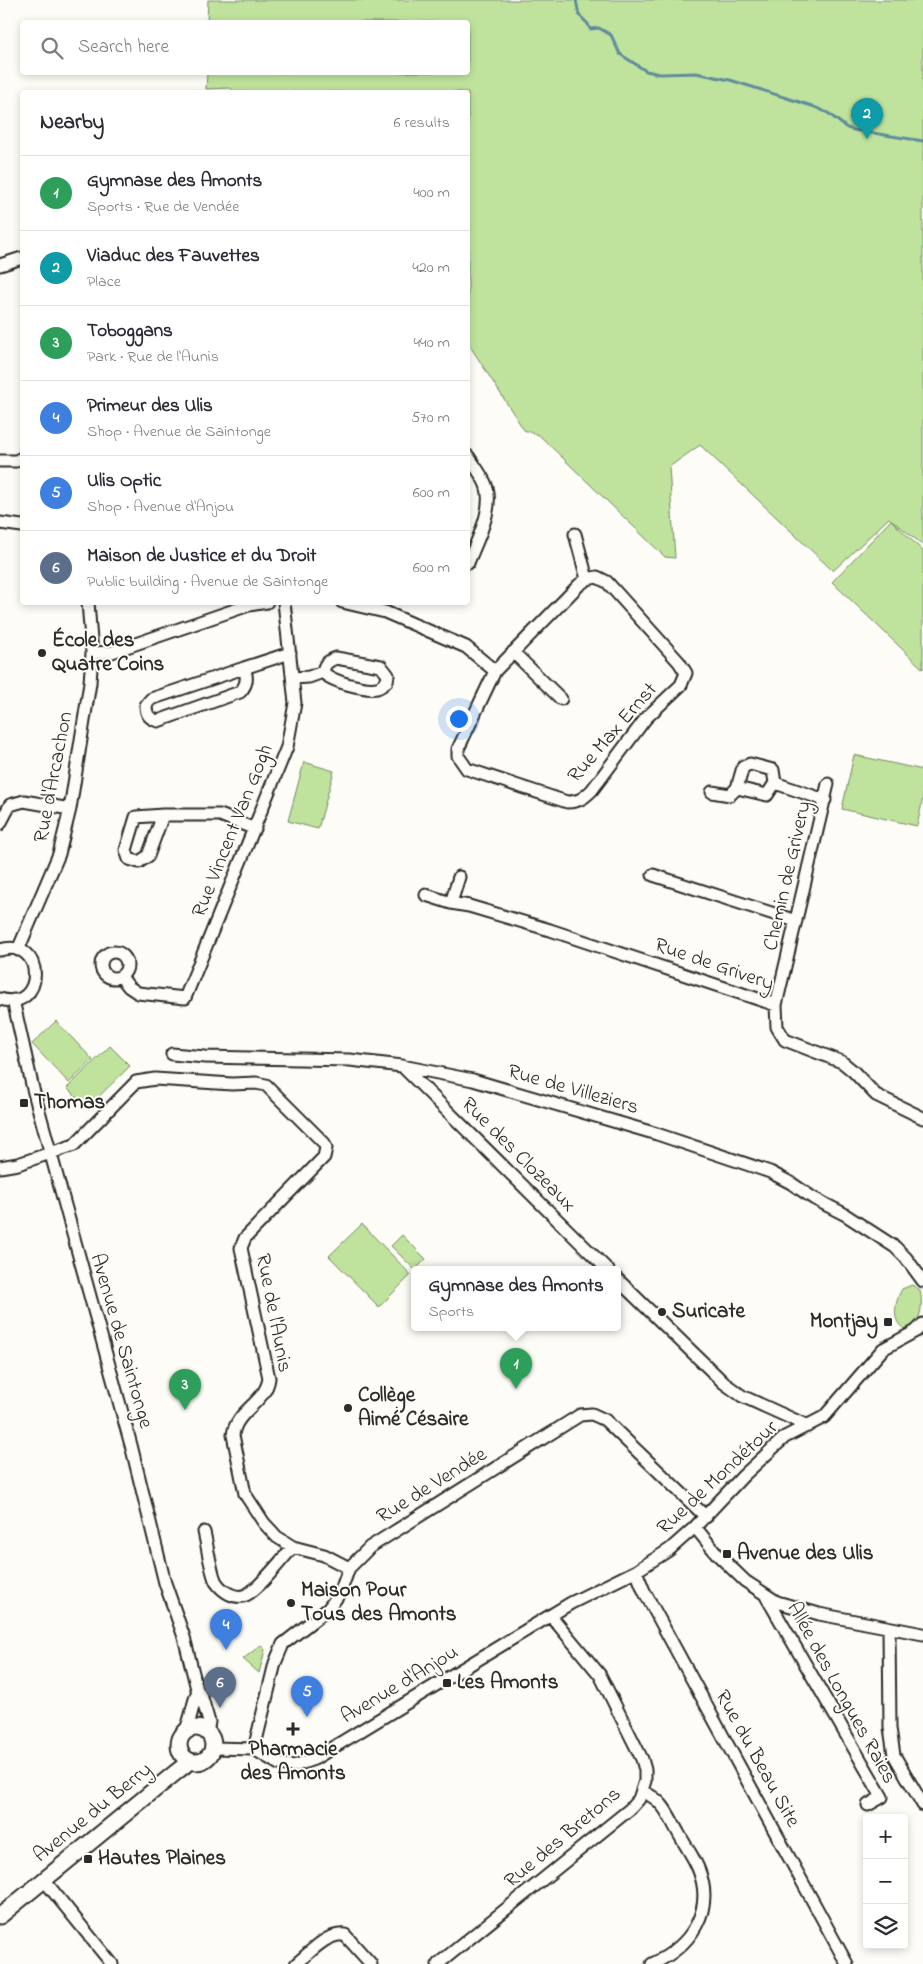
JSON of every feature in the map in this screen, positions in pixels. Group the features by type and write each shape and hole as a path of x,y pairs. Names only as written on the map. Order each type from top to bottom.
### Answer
{"street":[{"path":"0,265 20,259"},
{"path":"0,461 20,459"},
{"path":"470,459 487,486 489,496 488,508 470,558"},
{"path":"0,523 20,526"},
{"path":"575,534 587,579"},
{"name":"Rue Max Ernst","path":"597,577 607,582 679,662 686,673 681,685 646,718 585,797 577,802 567,802 467,769 458,756 458,748 495,671 513,652 579,585 587,579 597,577"},
{"name":"Rue d'Arcachon","path":"18,950 59,854 70,810 90,683 92,653 88,605"},
{"path":"92,653 112,652 246,605"},
{"name":"Rue Vincent Van Gogh","path":"121,977 129,987 138,993 185,998 287,747 295,703 294,678 284,605"},
{"path":"369,605 387,607 466,647 495,671"},
{"path":"513,652 561,699"},
{"path":"244,668 246,682 245,687 240,692 158,721 151,719 147,715 146,705 151,699 244,668 290,653"},
{"path":"336,658 381,666 388,675 387,681 382,686 374,688 335,682 323,672 324,666 336,658"},
{"path":"294,678 309,677 323,672"},
{"path":"712,792 730,795 738,788 742,767 750,764 773,770 775,783 767,794 738,788"},
{"path":"775,783 825,800"},
{"name":"Chemin de Grivery","path":"776,1005 828,784"},
{"path":"0,824 10,805 24,801 70,810"},
{"path":"163,815 220,815 255,829"},
{"path":"653,875 796,921"},
{"path":"451,903 459,877"},
{"name":"Rue de Grivery","path":"426,895 550,930 776,1005 776,1027 785,1040 842,1062 876,1095 923,1118"},
{"path":"0,950 10,948 25,953 34,966 35,981 27,994 13,1000 0,999"},
{"name":"Avenue de Saintonge","path":"13,1000 50,1154 131,1445 165,1583 184,1637 198,1692 202,1698 209,1722 207,1732"},
{"name":"Rue de Villeziers","path":"172,1054 205,1057 350,1060 402,1066 473,1080 657,1134 770,1172 844,1214 894,1248 906,1258 923,1281"},
{"name":"Rue des Clozeaux","path":"402,1066 604,1266"},
{"name":"Rue de l'Aunis","path":"0,1168 74,1145 136,1082 155,1079 266,1085 324,1143 326,1148 324,1157 245,1238 241,1248 269,1378 268,1388 263,1396 239,1419 234,1428 233,1435 245,1494 264,1523 277,1537 293,1547 324,1555 349,1568"},
{"path":"621,1283 724,1383 749,1399 808,1426"},
{"name":"Rue de Mondétour","path":"571,1603 636,1571 670,1550 695,1528 743,1476 785,1436 824,1418 883,1349 916,1331 922,1325"},
{"name":"Rue de Vendée","path":"254,1749 275,1663 283,1644 328,1609 340,1593 349,1568 370,1547 580,1414 592,1414 605,1420 706,1517"},
{"path":"695,1528 717,1554 745,1581 777,1602 791,1607 889,1629 923,1634"},
{"path":"204,1532 216,1581 225,1591 236,1596 247,1595 293,1547"},
{"name":"Rue du Beau Site","path":"636,1571 648,1600 847,1964"},
{"name":"Allée des Longues Raies","path":"765,1595 882,1797 868,1805"},
{"name":"Avenue d'Anjou","path":"213,1748 254,1749 279,1764 294,1766 314,1759 571,1603"},
{"name":"Rue des Bretons","path":"438,1964 630,1809 639,1800 643,1792 646,1770 621,1714 600,1675 551,1616"},
{"path":"889,1629 890,1728 894,1755 923,1805"},
{"path":"186,1731 198,1692"},
{"path":"196,1728 207,1732 212,1739 213,1748 208,1758 198,1762 187,1760 183,1757 178,1746 181,1735 186,1731 196,1728"},
{"name":"Avenue du Berry","path":"0,1916 180,1769 187,1760"},
{"path":"643,1792 654,1796 663,1805 698,1867 704,1895 696,1928 686,1940 665,1958 652,1964"},
{"path":"44,1880 112,1964"},
{"path":"296,1964 330,1937 338,1934 345,1935 371,1964"}],"green space":[{"path":"208,0 923,0 923,545 889,518 833,571 700,445 669,467 675,558 665,557 539,435 524,430 470,346 470,90 206,89 207,75 470,75 470,20 207,20"},
{"path":"891,520 923,551 923,669 832,582"},
{"path":"854,755 923,770 923,798 917,826 842,809"},
{"path":"304,762 334,771 318,829 288,821"},
{"path":"56,1021 93,1060 69,1083 32,1044"},
{"path":"110,1046 130,1066 87,1108 67,1088"},
{"path":"362,1224 411,1275 379,1307 329,1256"},
{"path":"402,1235 426,1259 419,1266 411,1266 391,1246"},
{"path":"912,1285 920,1290 920,1314 915,1324 904,1329 897,1321 896,1305 902,1289"},
{"path":"261,1645 265,1650 259,1673 243,1659"}],"waterway":[{"path":"576,0 579,15 588,24 590,29 599,28 611,35 620,54 646,71 660,74 696,73 730,80 812,106 828,113 847,128 923,141"}],"place":[{"name":"Viaduc des Fauvettes","path":"867,139"},
{"name":"École des Quatre Coins","path":"42,653"},
{"name":"Thomas","path":"24,1103"},
{"name":"Suricate","path":"662,1312"},
{"name":"Montjay","path":"888,1322"},
{"name":"Gymnase des Amonts","path":"516,1389"},
{"name":"Collège Aimé Césaire","path":"348,1408"},
{"name":"Toboggans","path":"185,1410"},
{"name":"Avenue des Ulis","path":"727,1554"},
{"name":"Maison Pour Tous des Amonts","path":"291,1603"},
{"name":"Primeur des Ulis","path":"226,1650"},
{"name":"Les Amonts","path":"447,1683"},
{"name":"Maison de Justice et du Droit","path":"220,1708"},
{"name":"Ulis Optic","path":"307,1717"},
{"name":"Pharmacie des Amonts","path":"293,1729"},
{"name":"Hautes Plaines","path":"88,1859"}]}
